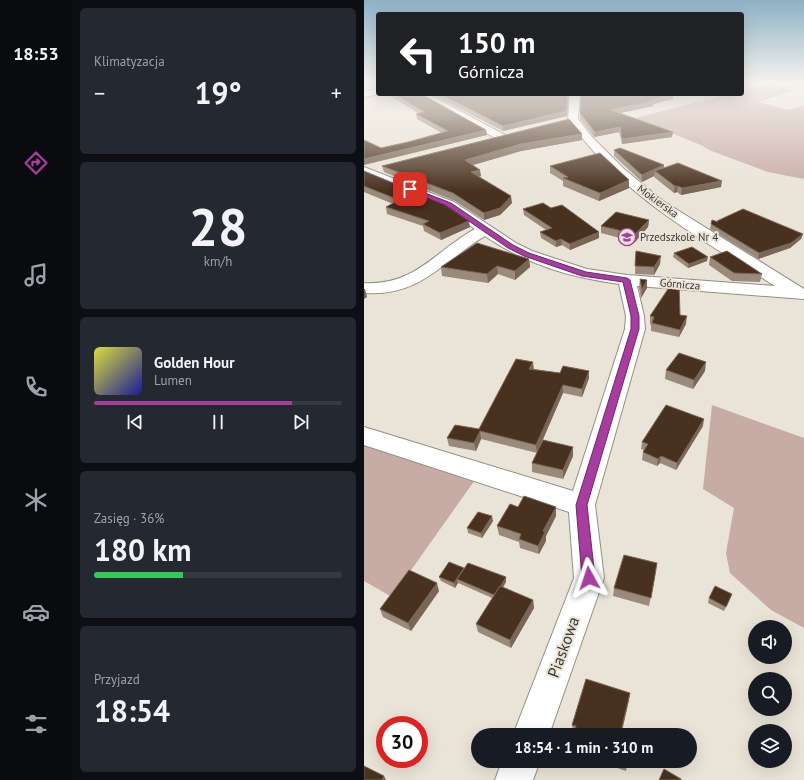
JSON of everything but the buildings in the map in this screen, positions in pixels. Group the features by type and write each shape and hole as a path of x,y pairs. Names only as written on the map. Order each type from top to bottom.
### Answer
{"street":[{"path":"467,118 502,137"},
{"path":"559,122 572,118"},
{"name":"Mokierska","path":"574,118 587,138 619,172 658,204 801,294"},
{"path":"486,140 516,133"},
{"path":"364,171 387,166"},
{"name":"Górnicza","path":"364,171 449,205 510,246 552,264 585,274 627,280 801,294"},
{"path":"364,288 374,290 388,289 411,281 486,229"},
{"name":"Piaskowa","path":"534,728 589,578 582,505 635,329 635,316 627,280"},
{"path":"364,436 582,505"},
{"path":"514,780 518,768"}],"shaded area":[{"path":"636,118 804,118 804,179 768,172 709,150 703,146"},
{"path":"712,405 804,438 804,628 792,621 792,620 771,610 730,573 726,553 734,508 703,489"},
{"path":"364,440 477,477 392,597 364,581"}],"place":[{"name":"Przedszkole Nr 4","path":"627,237"}],"route":[{"path":"410,189 449,205 510,246 526,254 585,274 627,280 635,316 635,329 582,505 589,578"}]}
